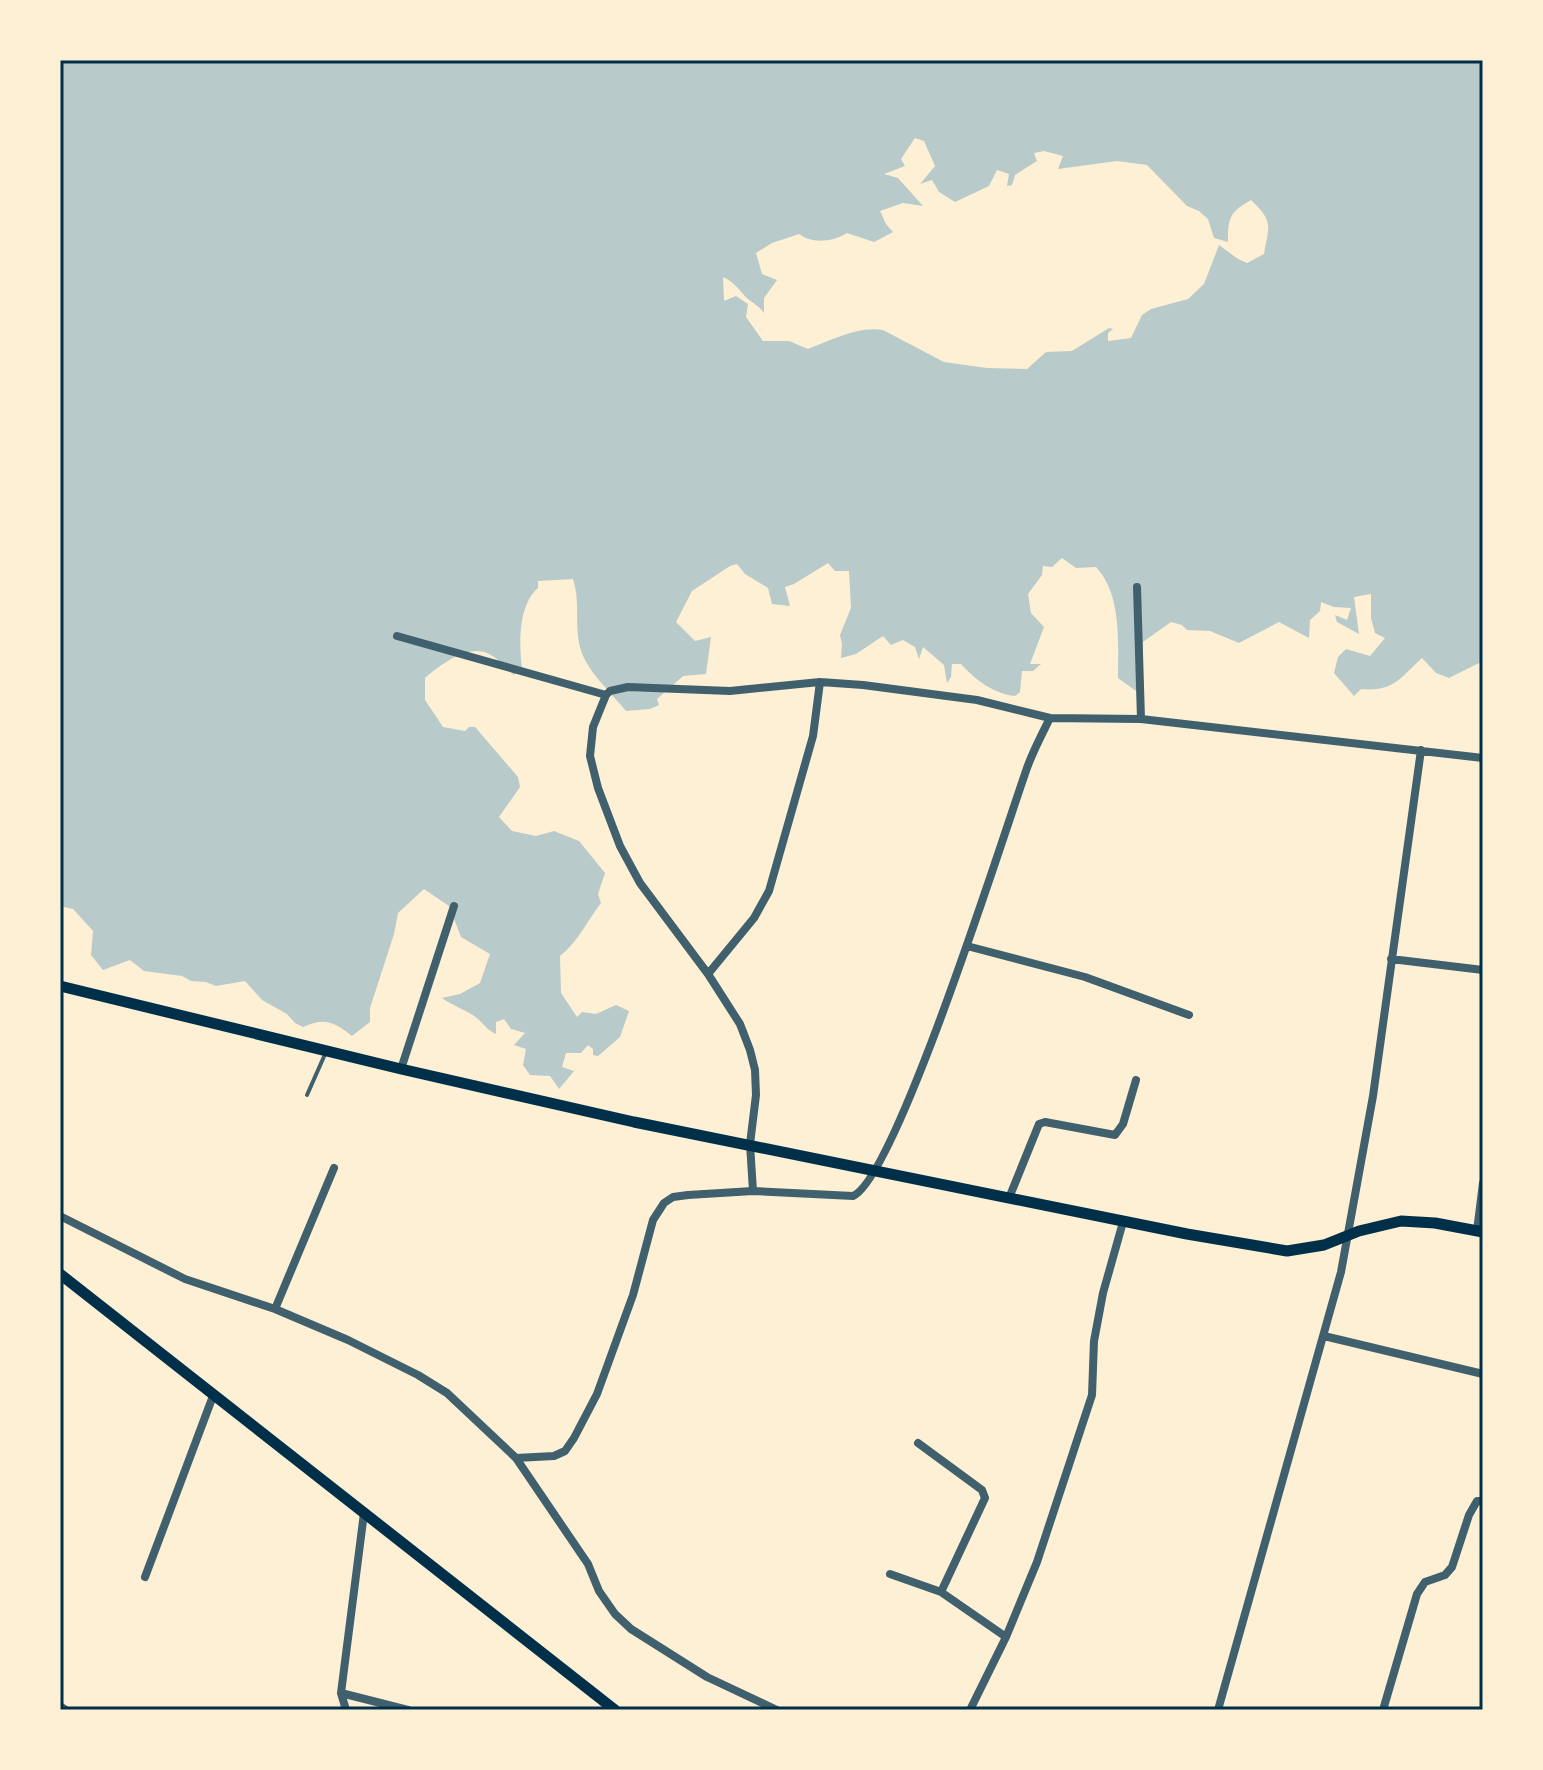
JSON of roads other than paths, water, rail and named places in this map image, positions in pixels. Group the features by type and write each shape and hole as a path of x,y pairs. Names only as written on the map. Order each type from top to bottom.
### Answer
{"main road":[{"path":"60,986 634,1122 1123,1222 1287,1251 1307,1249 1401,1221 1480,1232"},
{"path":"60,1274 615,1710"}],"street":[{"path":"1137,587 1141,719"},
{"path":"397,636 606,695"},
{"path":"708,974 754,918 769,891 813,736 820,682"},
{"path":"753,1191 750,1144 756,1095 750,1050 740,1024 708,974 640,883 620,846 604,806 590,756 593,727 606,695 615,688 730,691 820,682 977,700 1050,718 1141,719 1483,758"},
{"path":"516,1458 554,1456 565,1451 574,1438 597,1394 633,1295 657,1210 673,1197 753,1191 853,1196 864,1189 877,1170 896,1128 967,946 1028,763 1050,718"},
{"path":"1218,1710 1324,1336 1348,1235 1373,1096 1421,750"},
{"path":"401,1069 454,906"},
{"path":"967,946 1085,977 1189,1015"},
{"path":"1391,959 1483,970"},
{"path":"1009,1198 1039,1124 1045,1122 1115,1135 1123,1124 1136,1080"},
{"path":"275,1309 334,1168"},
{"path":"1480,1232 1483,1183"},
{"path":"60,1216 185,1279 275,1309 348,1340 447,1393 516,1458 567,1530 588,1564 599,1591 615,1614 631,1629 707,1677 762,1706 777,1710"},
{"path":"970,1710 1006,1637 1037,1562 1092,1395 1094,1341 1103,1293 1123,1222"},
{"path":"1324,1336 1483,1374"},
{"path":"145,1577 213,1396"},
{"path":"918,1443 982,1490 985,1498 941,1592"},
{"path":"1383,1710 1417,1594 1425,1582 1445,1575 1452,1567 1469,1515 1477,1501 1483,1501"},
{"path":"346,1710 341,1693 364,1513"},
{"path":"890,1574 941,1592 1006,1637"},
{"path":"341,1693 408,1710"},
{"path":"60,1706 66,1710"}],"lane":[{"path":"307,1095 327,1050"}]}
